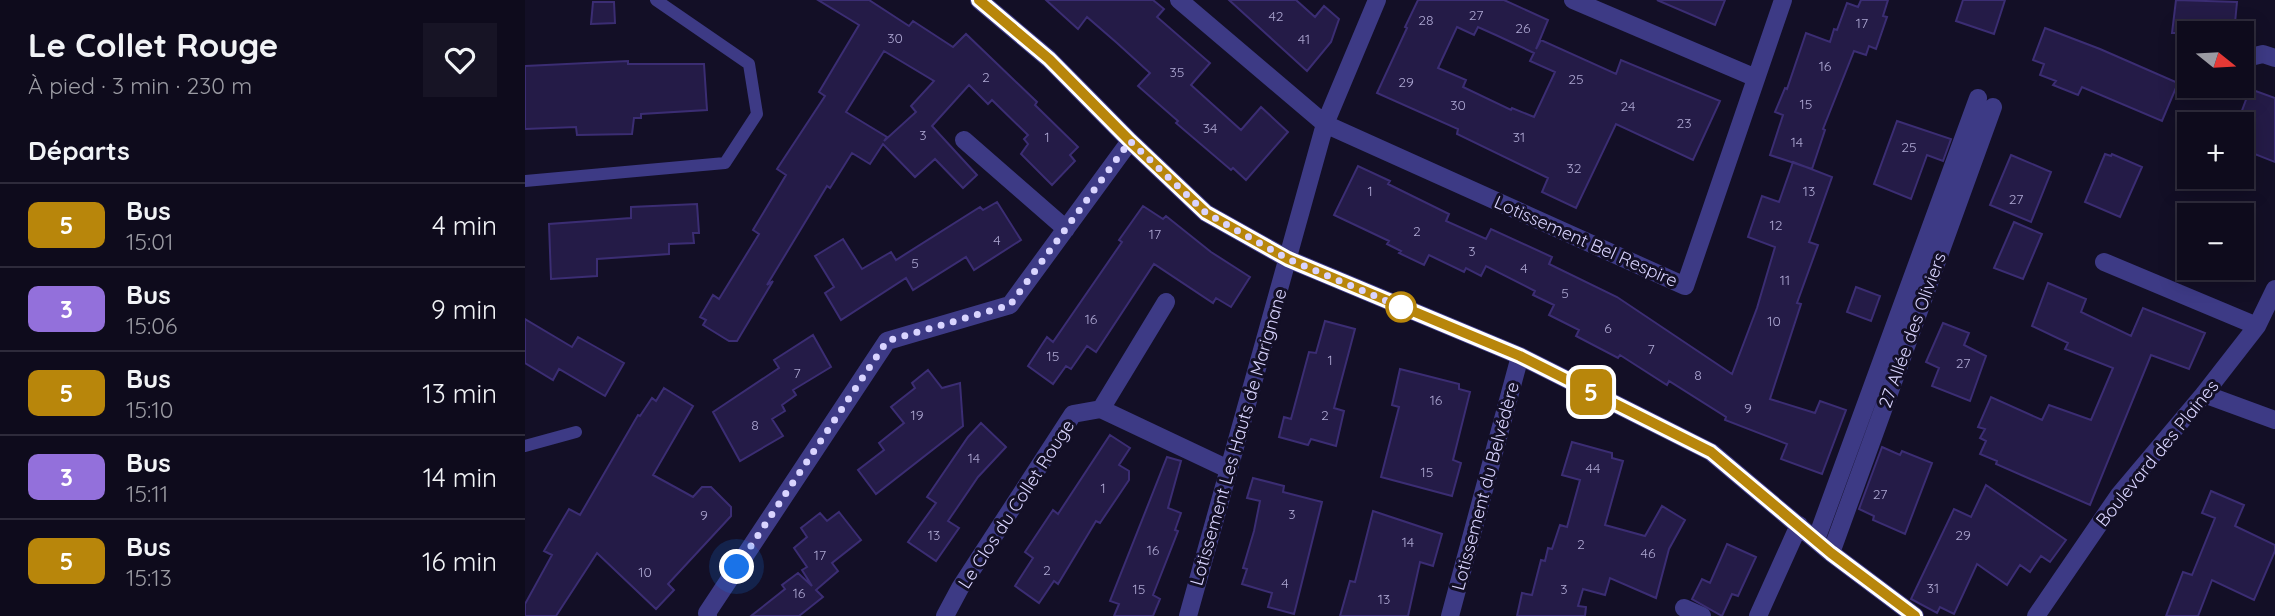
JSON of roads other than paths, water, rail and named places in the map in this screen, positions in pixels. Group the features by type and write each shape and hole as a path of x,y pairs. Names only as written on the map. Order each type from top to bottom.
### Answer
{"street":[{"path":"979,0 1049,59 1206,213 1288,259 1520,356 1711,452 1831,553 1915,616"},
{"name":"Lotissement Bel Respire","path":"1179,0 1325,124 1685,286 1783,0"},
{"path":"1288,259 1325,124 1377,0"},
{"path":"1573,0 1756,78"},
{"path":"2254,56 2263,54 2275,58"},
{"name":"27 Allée des Oliviers","path":"1816,540 1986,102 1831,553"},
{"path":"964,140 1066,229"},
{"path":"708,616 707,613 887,341 1010,305 1130,141"},
{"name":"Lotissement Les Hauts de Marignane","path":"1188,616 1288,259"},
{"path":"2104,262 2257,326"},
{"name":"Boulevard des Plaines","path":"2036,616 2119,495 2257,326 2275,289"},
{"path":"1166,302 1101,409 1228,469"},
{"name":"Lotissement du Belvédère","path":"1450,616 1520,356"},
{"path":"2204,394 2275,420"},
{"name":"Le Clos du Collet Rouge","path":"945,616 1073,414 1101,409"},
{"path":"1758,616 1799,525"},
{"path":"1684,608 1702,616"}],"lane":[{"path":"525,181 725,163 757,114 749,64 656,0"},
{"path":"525,446 576,432"}]}
